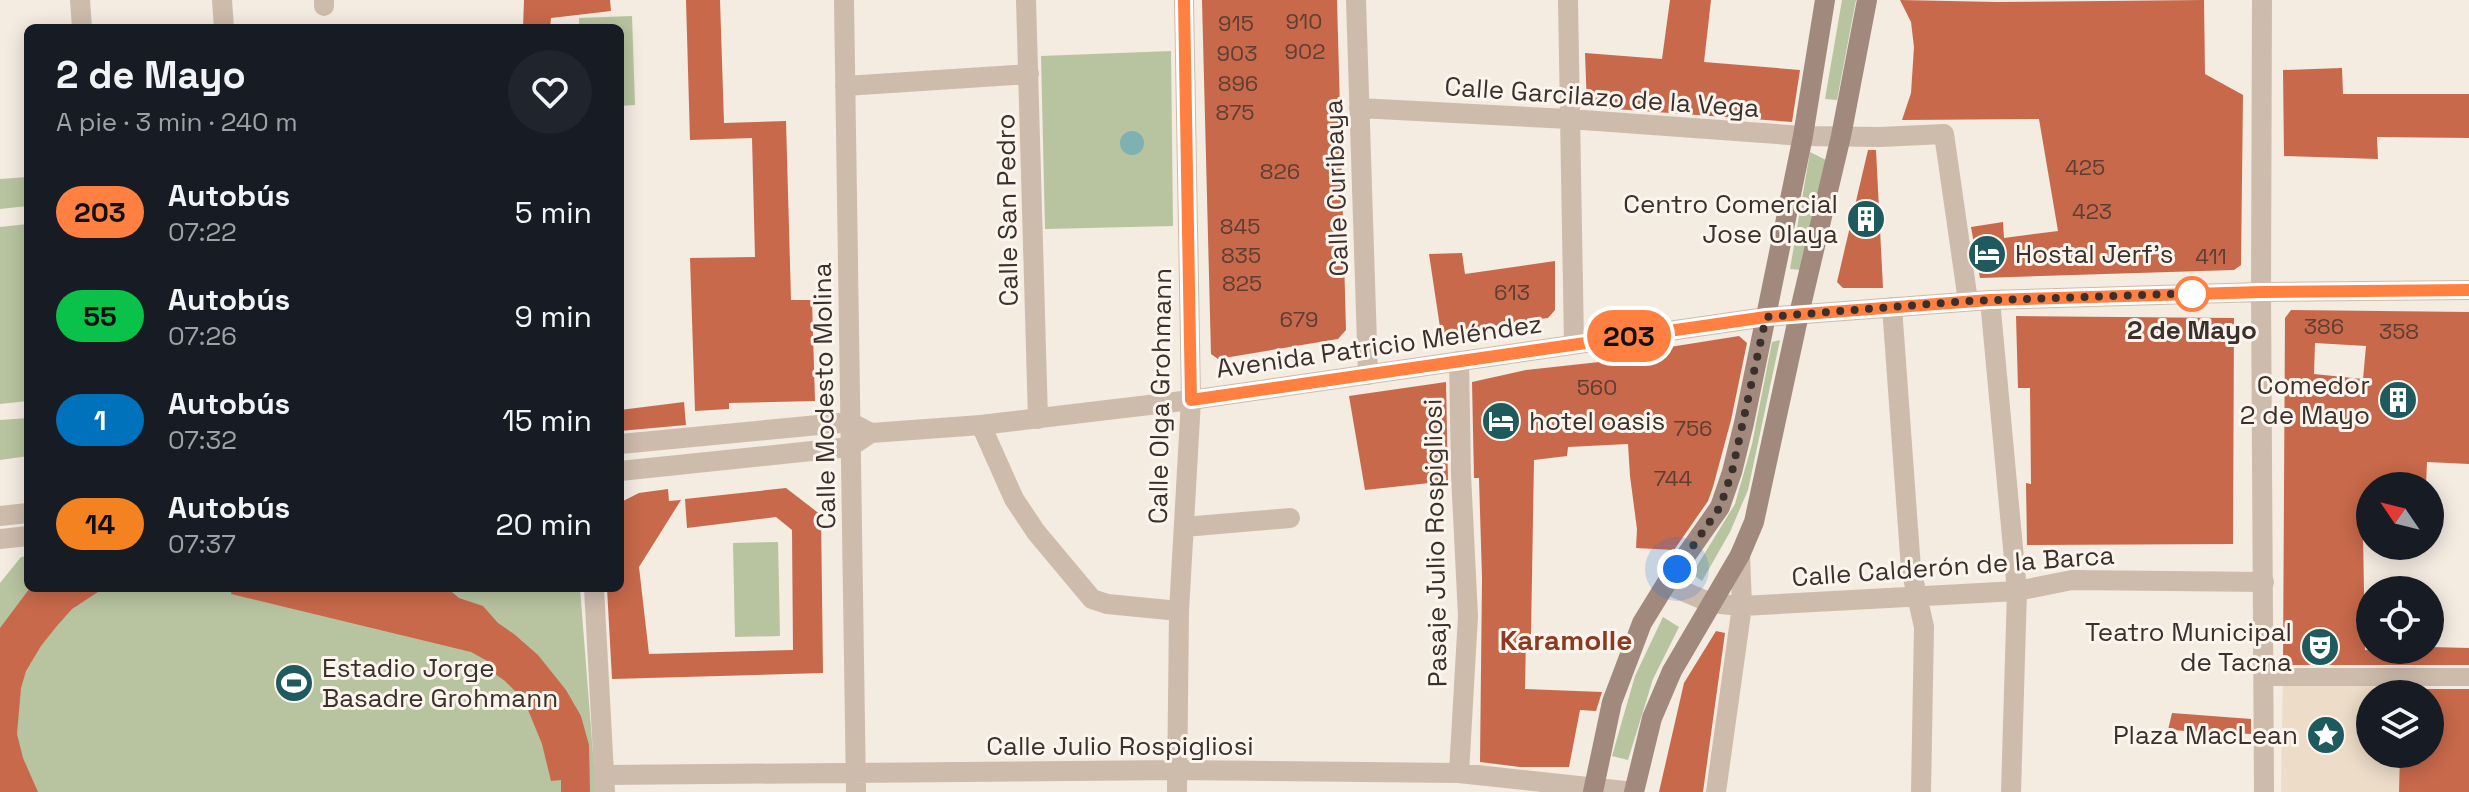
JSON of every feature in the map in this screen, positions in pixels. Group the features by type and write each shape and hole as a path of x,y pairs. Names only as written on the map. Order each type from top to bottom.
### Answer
{"main road":[{"path":"1594,790 1612,702 1642,623 1720,507 1732,472 1803,136 1825,0"},
{"path":"1634,792 1652,718 1672,671 1740,555 1754,522 1841,136 1867,0"}],"street":[{"path":"80,0 82,24"},
{"path":"222,0 224,24"},
{"name":"Calle Modesto Molina","path":"844,0 856,783"},
{"name":"Calle San Pedro","path":"1026,0 1038,419"},
{"name":"Calle Olga Grohmann","path":"1177,792 1179,611 1191,400 1184,0"},
{"name":"Calle Curibaya","path":"1356,0 1368,375"},
{"path":"1568,0 1574,344"},
{"path":"2262,0 2264,792"},
{"path":"845,86 1029,74"},
{"name":"Calle Garcilazo de la Vega","path":"1359,108 1803,136 1944,134 1968,301"},
{"name":"Avenida Patricio Meléndez","path":"624,471 850,447 871,433 981,425 1191,400 1766,317 1990,300 2469,290"},
{"path":"1990,300 2017,591 2011,792"},
{"path":"1892,307 1911,569 1924,627 1921,792"},
{"name":"Pasaje Julio Rospigliosi","path":"1459,361 1468,616 1459,773"},
{"path":"624,444 850,422 871,433"},
{"path":"981,425 1014,499 1036,532 1092,599 1107,604 1179,611"},
{"path":"0,516 24,513"},
{"path":"1184,527 1290,518"},
{"path":"0,539 24,536"},
{"path":"1716,792 1742,606 1740,555"},
{"name":"Calle Calderón de la Barca","path":"1666,584 1711,603 1742,606 2017,591 2072,580 2264,582"},
{"path":"594,592 605,784"},
{"path":"2263,677 2469,677"},
{"name":"Calle Julio Rospigliosi","path":"605,784 856,783 1177,770 1459,773 1634,792"}],"green space":[{"path":"1842,0 1856,0 1837,100 1825,99"},
{"path":"632,16 635,105 624,106 624,24 579,24 579,18"},
{"path":"1171,51 1173,226 1045,229 1041,56"},
{"path":"1810,152 1826,160 1801,270 1790,269"},
{"path":"24,177 24,206 0,209 0,179"},
{"path":"24,224 24,401 0,404 0,227"},
{"path":"1780,340 1748,490 1730,532 1702,581 1692,574 1735,504 1752,444 1772,342"},
{"path":"24,418 24,457 0,460 0,420"},
{"path":"778,542 780,636 735,637 733,543"},
{"name":"Estadio Jorge Basadre Grohmann","path":"24,557 24,592 580,592 596,792 0,792 0,583"},
{"path":"1663,617 1679,627 1653,679 1628,760 1612,756 1635,676"}],"shaded area":[{"name":"Plaza MacLean","path":"2283,671 2370,680 2356,680 2356,768 2400,768 2399,792 2281,792"}],"water":[{"path":"1132,131 1140,135 1144,143 1140,151 1132,155 1124,151 1120,143 1124,135"}],"building":[{"path":"524,0 610,0 611,11 551,18 550,24 523,24"},
{"path":"686,0 720,0 724,123 786,121 791,300 812,300 815,401 729,403 729,409 695,411 690,258 755,257 752,138 690,140"},
{"path":"1202,0 1337,0 1346,330 1338,339 1218,359 1211,354"},
{"path":"1670,0 1711,0 1704,62 1800,70 1792,122 1587,107 1585,53 1662,59"},
{"path":"1900,0 2204,0 2205,74 2243,95 2241,265 2234,270 1980,278 1971,227 2003,222 2004,238 2058,231 2039,119 1902,120 1911,93 1914,47 1911,22"},
{"path":"2342,68 2343,94 2469,94 2469,138 2377,137 2378,159 2284,156 2283,70"},
{"name":"Centro Comercial Jose Olaya","path":"1868,150 1876,150 1883,288 1843,288 1837,282"},
{"path":"1462,253 1465,274 1555,261 1555,310 1548,318 1441,334 1429,254"},
{"path":"2291,310 2469,312 2469,464 2427,462 2427,472 2356,472 2356,560 2363,560 2364,576 2356,576 2356,664 2444,664 2444,647 2469,648 2469,665 2283,665 2285,318","holes":["2315,343 2366,346 2363,379 2314,374"]},
{"path":"2016,316 2234,318 2233,544 2027,545 2026,483 2031,484 2030,388 2018,388"},
{"path":"1739,336 1747,343 1713,487 1708,501 1674,550 1636,548 1637,529 1628,444 1568,447 1567,456 1534,460 1531,634 1526,636 1525,689 1602,692 1596,711 1580,710 1569,767 1520,767 1480,762 1482,578 1479,478 1474,478 1472,382 1526,370 1627,359 1626,354"},
{"path":"1446,382 1448,481 1365,490 1349,396"},
{"path":"684,402 686,425 624,431 624,410"},
{"path":"786,488 821,515 823,673 612,679 607,592 624,592 624,500 639,493 668,489 669,501 681,500 639,567 649,654 793,650 792,530 776,517 687,528 685,499"},
{"path":"27,592 98,592 72,609 41,646 26,671 21,688 17,734 23,758 38,792 0,792 0,628"},
{"path":"452,592 459,598 483,606 498,623 538,655 566,690 581,716 589,745 590,792 561,792 561,780 551,781 542,744 524,700 488,669 491,663 471,652 231,594"},
{"path":"1716,631 1725,633 1703,792 1659,792 1684,683"},
{"path":"2444,689 2469,689 2469,792 2399,792 2400,768 2444,768"},
{"path":"2172,713 2251,719 2251,734 2168,730"}],"bus line":[{"name":"203","path":"1184,0 1191,400 1766,317 1990,300 2469,290"}],"place":[{"name":"Centro Comercial Jose Olaya","path":"1866,219"},
{"name":"Hostal Jerf's","path":"1987,254"},
{"name":"2 de Mayo","path":"2192,294"},
{"name":"Comedor 2 de Mayo","path":"2398,400"},
{"name":"hotel oasis","path":"1501,421"},
{"name":"Teatro Municipal de Tacna","path":"2320,647"},
{"name":"Estadio Jorge Basadre Grohmann","path":"294,683"},
{"name":"Plaza MacLean","path":"2326,735"}],"district":[{"name":"Karamolle","path":"1566,640"}],"route":[{"path":"1677,569 1720,507 1744,423 1766,317 1968,301 2201,293 2192,294"}]}
